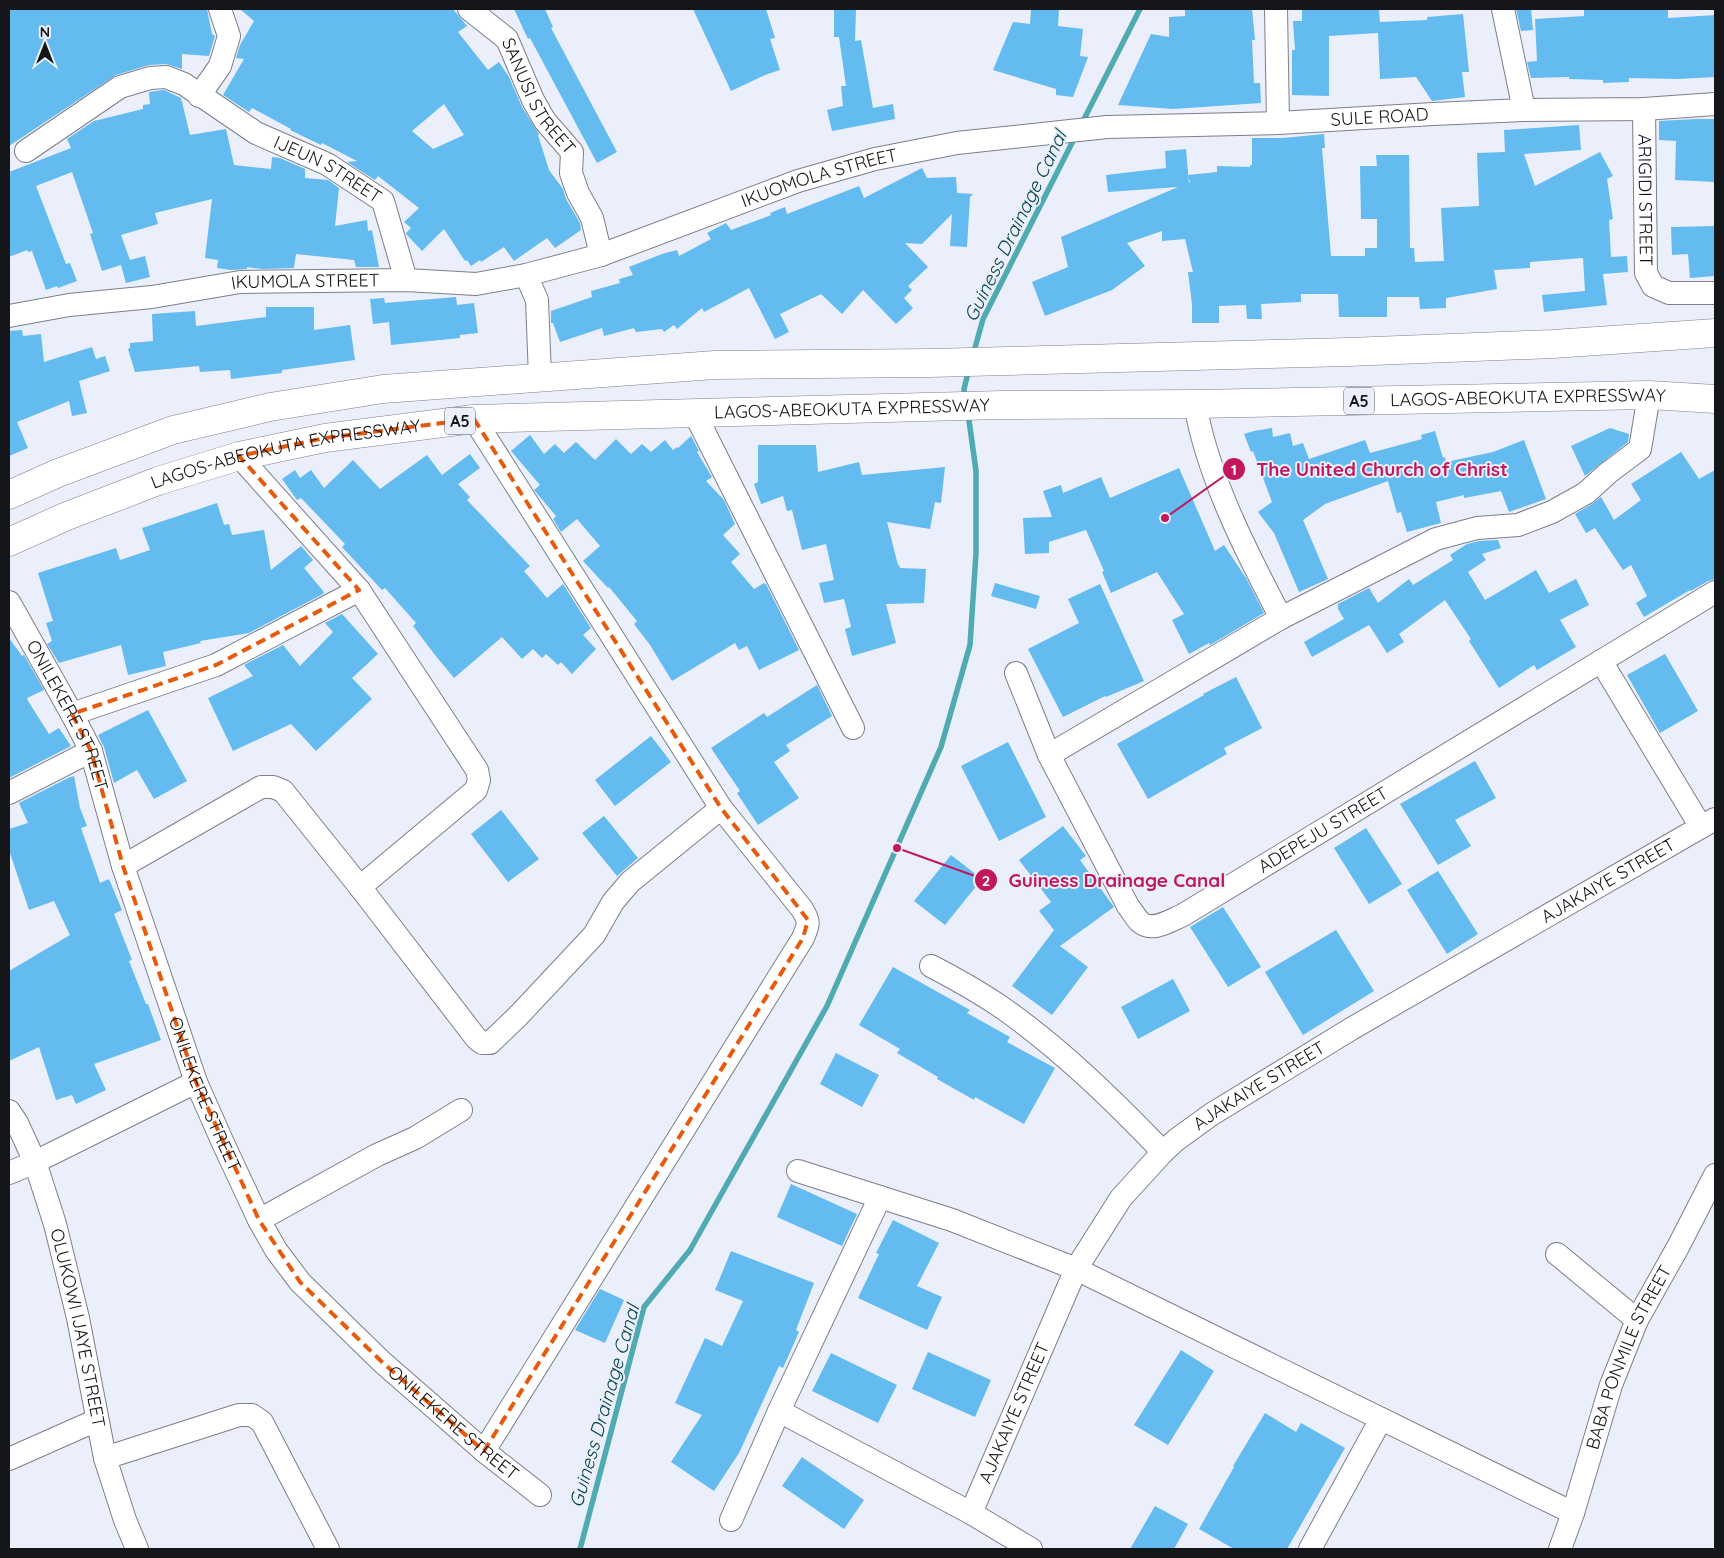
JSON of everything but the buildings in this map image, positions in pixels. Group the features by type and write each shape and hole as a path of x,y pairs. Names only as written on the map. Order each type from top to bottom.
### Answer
{"highway":[{"name":"A5","path":"9,495 58,473 173,430 270,407 383,389 715,365 1348,352 1553,344 1715,333"},
{"name":"LAGOS-ABEOKUTA EXPRESSWAY","path":"9,542 68,516 158,481 239,456 325,438 474,419 1002,405 1195,404 1649,395 1715,399"}],"street":[{"path":"199,96 220,66 229,36 220,9"},
{"name":"SANUSI STREET","path":"469,9 507,39 533,100 545,122 572,152 571,173 578,193 592,218 601,255"},
{"path":"1276,9 1278,123"},
{"path":"1503,9 1524,110"},
{"name":"IJEUN STREET","path":"26,151 120,87 150,78 166,77 184,84 256,133 327,164 383,201 406,280"},
{"name":"SULE ROAD","path":"1045,135 1106,127 1278,123 1524,110 1644,109 1715,104"},
{"name":"ARIGIDI STREET","path":"1644,109 1646,273 1653,286 1669,293 1715,292"},
{"name":"IKUOMOLA STREET","path":"601,255 798,181 875,159 957,144 1045,135"},
{"name":"IKUMOLA STREET","path":"9,316 69,305 152,297 240,282 406,280 476,284 526,276 601,255"},
{"path":"526,276 537,300 540,377"},
{"path":"1049,756 1281,618 1436,539 1478,528 1518,525 1552,512 1586,493 1608,473 1640,449 1649,395"},
{"path":"1195,404 1207,453 1232,518 1281,618"},
{"path":"695,414 853,728"},
{"path":"474,419 721,808 808,920 808,926 798,946 484,1451"},
{"path":"239,456 359,590 477,770 479,780 476,790 360,887"},
{"path":"72,714 216,665 359,590"},
{"name":"ADEPEJU STREET","path":"1016,674 1049,756 1128,906 1141,923 1147,926 1155,926 1183,915 1715,592"},
{"name":"ONILEKERE STREET","path":"9,602 91,751 123,866 196,1082 259,1220 276,1250 300,1282 382,1362 484,1451 540,1495"},
{"path":"1601,661 1708,823"},
{"path":"9,794 91,751"},
{"path":"123,866 261,787 273,787 283,792 360,887 476,1038 482,1043 490,1044 594,935 612,902 630,882 721,808"},
{"name":"AJAKAIYE STREET","path":"971,1513 1076,1269 1121,1198 1163,1152 1176,1140 1212,1114 1351,1029 1708,823"},
{"path":"932,966 1004,1008 1092,1082 1163,1152"},
{"path":"9,1174 196,1082"},
{"path":"259,1220 376,1155 415,1138 461,1110"},
{"name":"OLUKOWI IJAYE STREET","path":"9,1111 35,1162 55,1224 73,1300 105,1458 125,1520 137,1549"},
{"path":"798,1171 952,1220 1076,1269 1573,1512"},
{"name":"BABA PONMILE STREET","path":"1560,1549 1612,1385 1637,1320 1678,1247 1715,1175"},
{"path":"731,1520 779,1411 880,1197"},
{"path":"1557,1254 1637,1320"},
{"path":"779,1411 971,1513 1031,1549"},
{"path":"105,1458 239,1415 252,1415 262,1422 328,1549"},
{"path":"1310,1549 1382,1419"},
{"path":"9,1459 97,1420"}],"highlighted area":[{"path":"474,419 721,808 808,920 803,938 484,1451 382,1362 300,1282 259,1220 196,1082 123,866 91,751 72,714 216,665 359,590 239,456 325,438"}],"waterway":[{"name":"Guiness Drainage Canal","path":"1081,125 1140,9"},
{"name":"Guiness Drainage Canal","path":"973,355 983,319 1076,135"},
{"name":"Guiness Drainage Canal","path":"965,399 964,389 969,369"},
{"name":"Guiness Drainage Canal","path":"580,1549 644,1307 690,1250 827,1006 941,747 970,645 976,553 976,471 968,413"}],"place":[{"name":"The United Church of Christ","path":"1165,518"},
{"name":"Guiness Drainage Canal","path":"897,848"}]}
